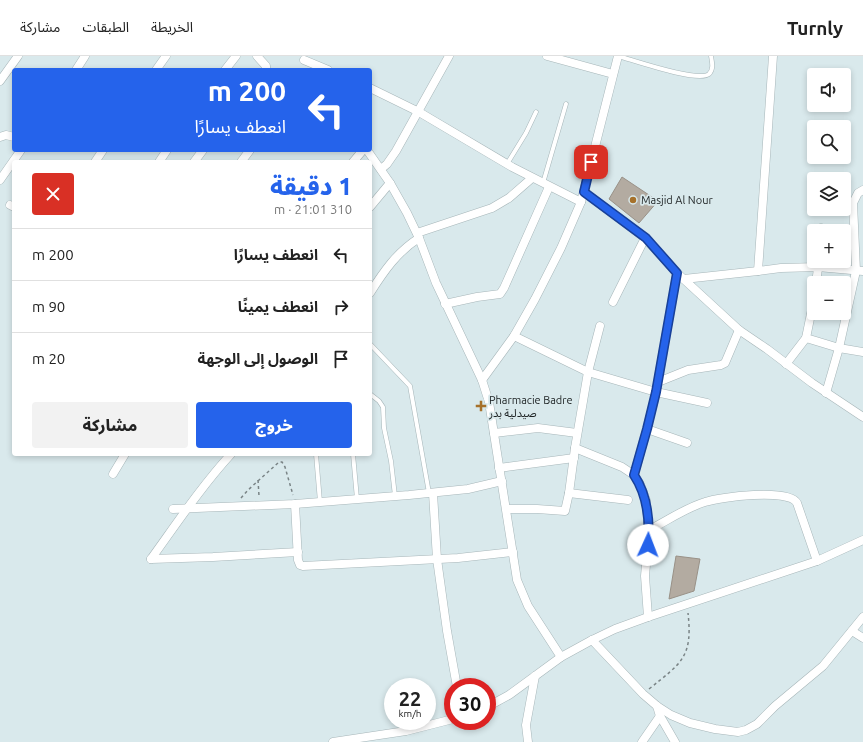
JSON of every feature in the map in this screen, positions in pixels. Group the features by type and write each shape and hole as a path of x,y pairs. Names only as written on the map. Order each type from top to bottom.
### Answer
{"street":[{"path":"0,81 18,56"},
{"path":"77,68 85,56"},
{"path":"158,67 166,56"},
{"path":"227,68 236,56"},
{"path":"257,56 266,68"},
{"path":"381,169 392,158 449,56"},
{"path":"547,56 613,74"},
{"path":"482,380 514,336 544,284 581,202 618,56"},
{"path":"758,271 773,56"},
{"path":"303,58 309,68"},
{"path":"303,58 324,68"},
{"path":"372,89 419,112 532,178 581,202"},
{"path":"0,137 6,135 12,136"},
{"path":"196,160 202,152"},
{"path":"354,160 361,152"},
{"path":"368,152 402,203 418,235 436,284 469,350 482,380 489,402 507,508 517,580 528,606 561,657"},
{"path":"0,180 12,163"},
{"path":"372,290 391,262 418,235 492,208 509,198 532,178"},
{"path":"372,206 390,184"},
{"path":"445,304 500,294 504,288 546,185"},
{"path":"826,393 860,271 853,203 858,192 863,190"},
{"path":"584,192 646,238 681,276 739,330 826,393 863,417"},
{"path":"613,302 646,238"},
{"path":"681,276 758,271 807,265"},
{"path":"842,268 860,271"},
{"path":"634,475 656,392 681,276"},
{"path":"786,364 806,338 810,320"},
{"path":"507,508 537,508 563,512 566,510 577,433 588,372 600,326"},
{"path":"658,382 688,370 721,365 725,362 729,355 739,330"},
{"path":"514,336 588,372 656,392 707,403"},
{"path":"806,338 839,348 863,352"},
{"path":"494,433 538,428 577,433"},
{"path":"647,429 687,444"},
{"path":"575,448 622,467 634,475 640,484 646,500 649,530 645,576 648,617"},
{"path":"113,474 124,456"},
{"path":"229,456 213,474 151,559 298,552"},
{"path":"499,468 574,458"},
{"path":"173,509 295,504 395,496 468,489 502,482"},
{"path":"431,493 437,559 455,678"},
{"path":"569,493 628,500"},
{"path":"649,530 694,506 717,498 761,494 786,495 795,499 797,503 817,561"},
{"path":"295,504 299,563 305,566 437,559 512,552"},
{"path":"496,702 509,695 561,657 592,640 648,617 817,561 863,540"},
{"path":"592,640 643,694 671,715 690,723 715,729 738,732 746,730 757,724 775,706 823,666 863,617"},
{"path":"852,631 863,638"},
{"path":"528,742 526,725 534,676"},
{"path":"657,706 660,716 675,742"},
{"path":"642,742 660,716"},
{"path":"333,742 406,732 444,721"}],"lane":[{"path":"618,56 686,75 703,76 710,72 712,63 711,56"},
{"path":"546,185 566,104"},
{"path":"507,164 526,133 536,112"},
{"path":"372,346 410,386 431,493"},
{"path":"372,396 379,401 383,407 384,428 391,461 395,496"},
{"path":"316,456 320,502"},
{"path":"352,456 357,499"}],"path":[{"path":"233,507 258,480 279,462 282,462 285,467 295,504"},
{"path":"258,480 260,505"},
{"path":"643,694 678,665 683,659 686,652 688,638 686,604"}],"building":[{"name":"Masjid Al Nour","path":"622,177 658,201 639,223 609,199"},
{"path":"676,556 700,559 694,591 669,599"}],"place":[{"name":"Masjid Al Nour","path":"633,200"},
{"name":"Pharmacie Badre صيدلية بدر","path":"481,406"}],"route":[{"path":"591,162 584,192 646,238 677,273 656,392 634,475 643,490 646,500 649,530 648,545"}]}
